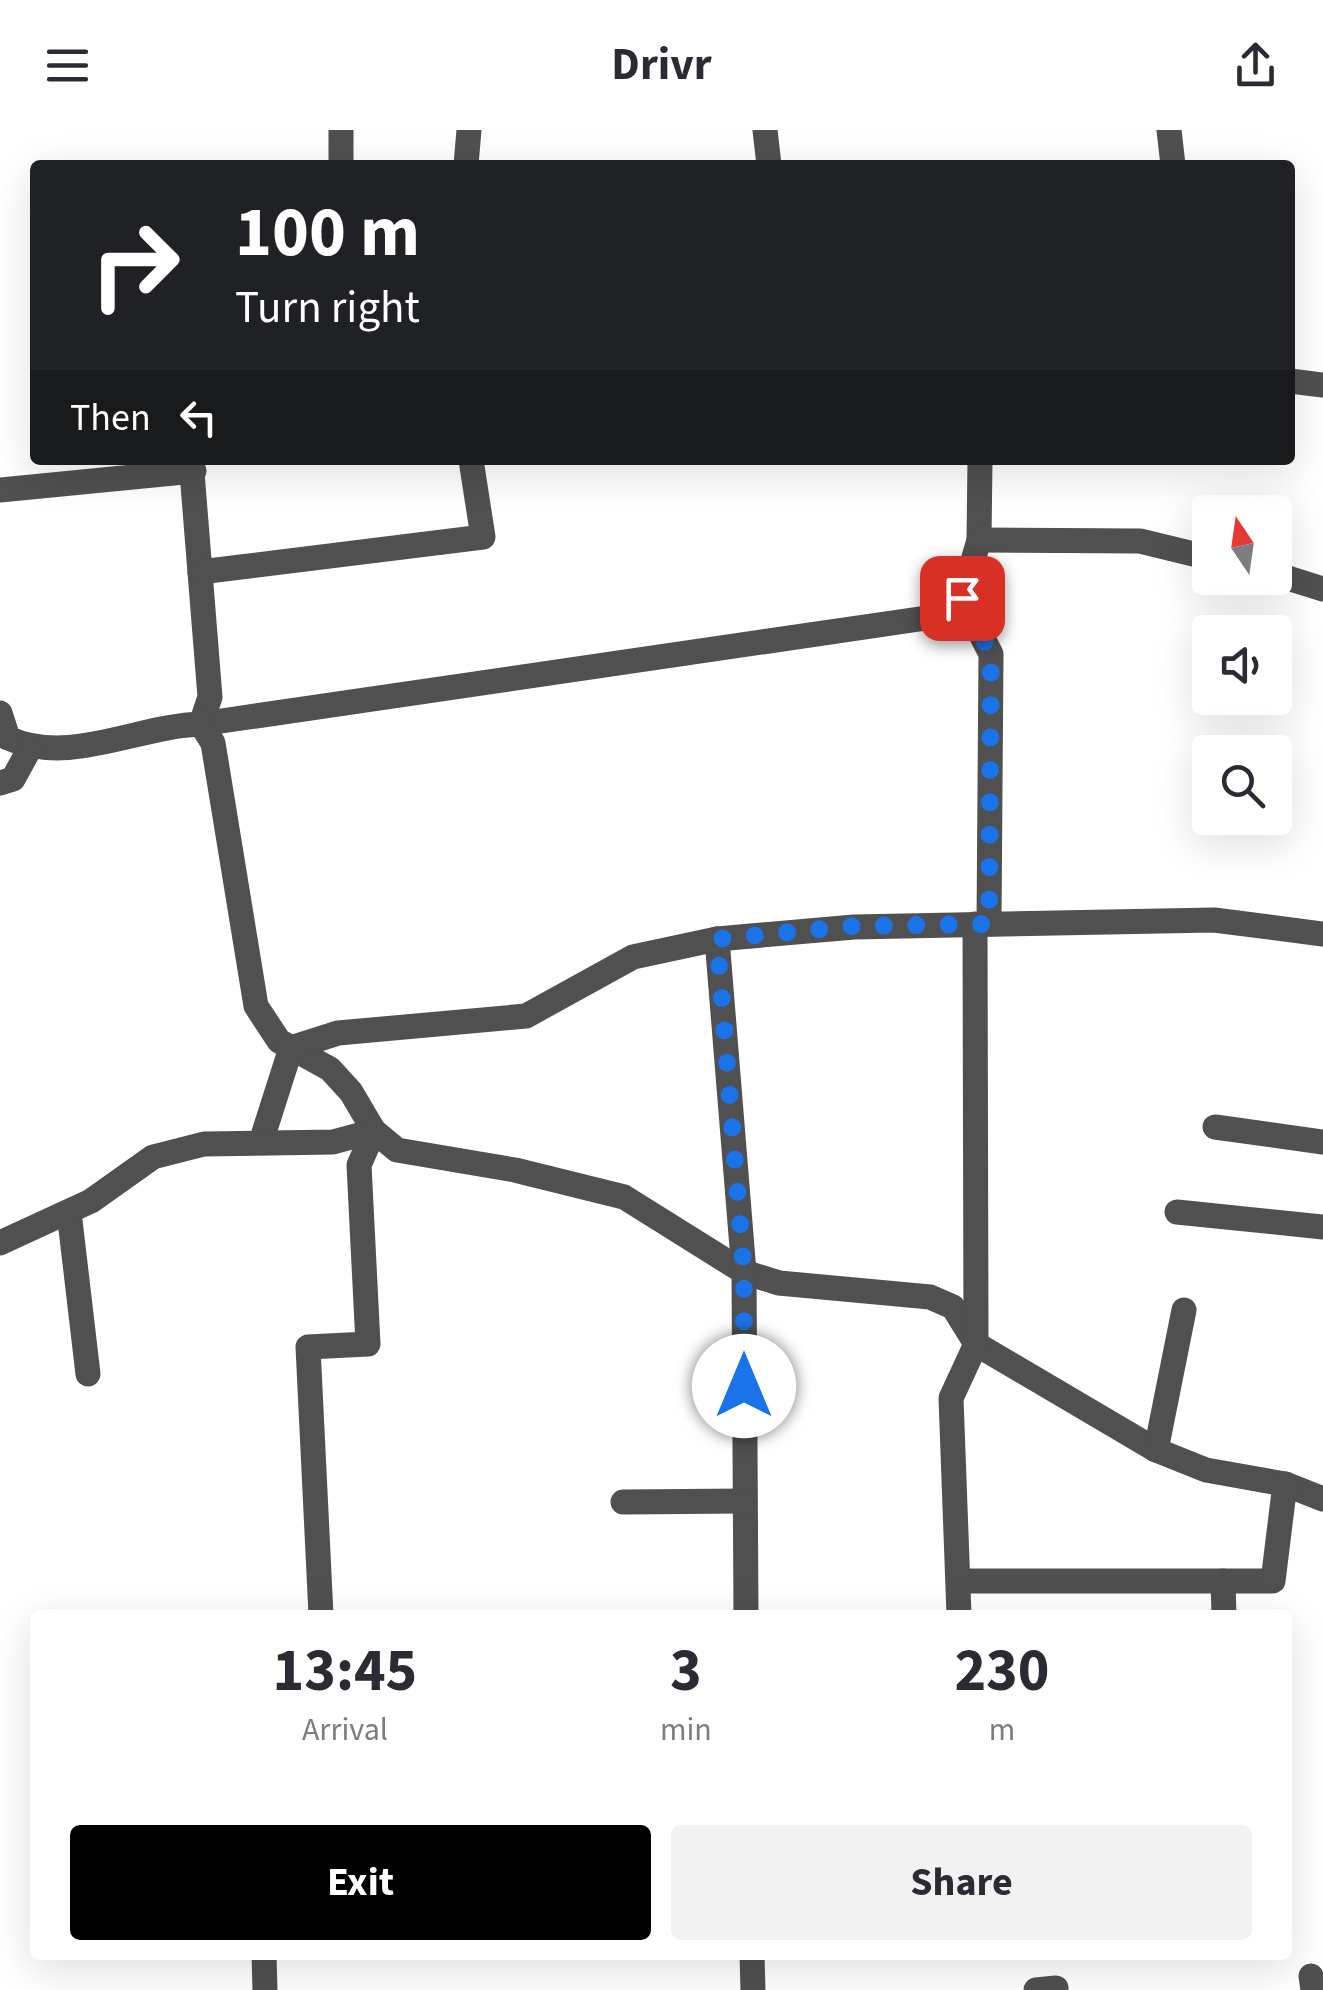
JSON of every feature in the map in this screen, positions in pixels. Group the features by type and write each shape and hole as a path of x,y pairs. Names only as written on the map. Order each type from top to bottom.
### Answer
{"street":[{"path":"340,130 341,160"},
{"path":"466,160 469,130"},
{"path":"765,130 768,160"},
{"path":"1169,130 1172,160"},
{"path":"1295,381 1323,384"},
{"path":"200,572 483,537 471,465"},
{"path":"0,713 8,738 30,748 90,746 170,725 200,724 933,617 962,598 979,540 980,465"},
{"path":"0,490 192,466 210,697 200,724"},
{"path":"979,540 1140,542 1192,554"},
{"path":"1292,579 1323,589"},
{"path":"958,1610 951,1398 976,1344 982,924 991,654 962,598"},
{"path":"200,724 213,743 256,1006 279,1041 330,1069 351,1092 374,1131 398,1150 516,1170 624,1197 744,1272 779,1283 930,1298 953,1306 976,1344 1156,1450 1206,1470 1285,1484 1323,1499"},
{"path":"0,784 12,780 30,748"},
{"path":"290,1048 338,1034 526,1016 633,957 717,939 854,926 1214,920 1323,934"},
{"path":"717,939 744,1272 746,1610"},
{"path":"261,1142 290,1048"},
{"path":"1215,1127 1323,1142"},
{"path":"0,1243 68,1212 153,1157 204,1144 333,1142 374,1131"},
{"path":"322,1610 308,1347 368,1344 359,1165 374,1131"},
{"path":"68,1212 88,1374"},
{"path":"1177,1212 1323,1227"},
{"path":"1156,1450 1184,1310"},
{"path":"959,1581 1273,1581 1285,1484"},
{"path":"623,1502 745,1501"},
{"path":"1222,1581 1224,1610"},
{"path":"264,1960 265,1990"},
{"path":"752,1960 753,1990"}],"route":[{"path":"744,1386 744,1272 717,939 854,926 989,924 991,654 962,598"}]}
